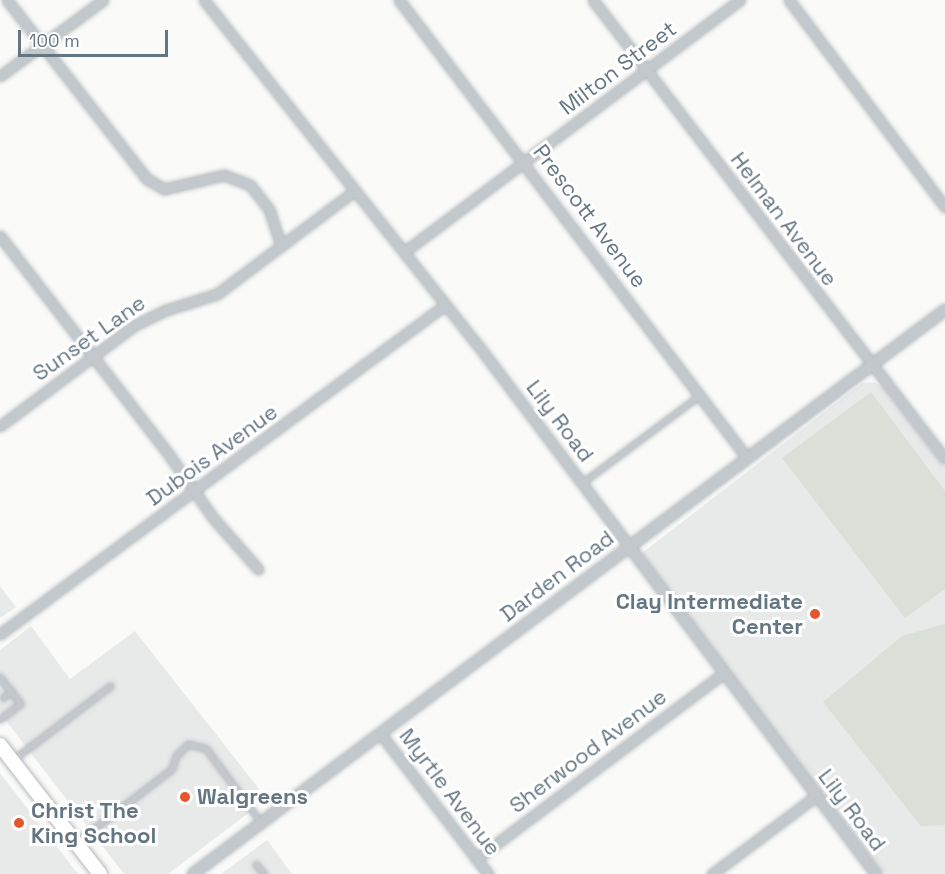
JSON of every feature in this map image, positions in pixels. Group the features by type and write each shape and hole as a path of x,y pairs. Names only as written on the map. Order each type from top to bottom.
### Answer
{"main road":[{"path":"0,745 100,874"}],"street":[{"path":"7,0 147,179 164,189 224,175 250,185 268,209 281,246"},
{"path":"0,76 103,0"},
{"name":"Lily Road","path":"204,0 353,192 404,252 582,483 722,674 876,874"},
{"name":"Prescott Avenue","path":"399,0 701,394 747,459"},
{"name":"Helman Avenue","path":"593,0 945,459"},
{"name":"Milton Street","path":"404,252 740,0"},
{"path":"789,0 945,207"},
{"name":"Sunset Lane","path":"0,426 151,315 218,294 353,192"},
{"path":"0,236 194,493 258,569"},
{"name":"Dubois Avenue","path":"0,634 194,493 445,305"},
{"name":"Darden Road","path":"193,874 945,310"},
{"name":"Sherwood Avenue","path":"476,859 722,674"},
{"name":"Myrtle Avenue","path":"380,733 488,874"},
{"path":"712,874 816,795"}],"lane":[{"path":"582,483 701,394"},
{"path":"1,681 21,704 1,717"},
{"path":"12,760 110,686"},
{"path":"3,698 11,691"},
{"path":"76,842 172,769 176,756 188,744 206,748 261,822"},
{"path":"256,864 264,874"}],"shaded area":[{"name":"Clay Intermediate Center","path":"874,382 883,387 945,468 945,874 884,874 751,704 642,553 862,383"},
{"path":"871,392 945,491 945,589 905,618 782,458"},
{"path":"0,586 16,607 0,618"},
{"path":"945,624 945,825 921,826 823,702 902,636"},
{"path":"31,626 70,679 135,631 267,799 168,874 124,874 0,713 0,650"},
{"name":"Christ The King School","path":"0,773 78,874 0,874"},
{"path":"267,840 292,874 221,874"}],"place":[{"name":"Clay Intermediate Center","path":"815,614"},
{"name":"Walgreens","path":"185,797"},
{"name":"Christ The King School","path":"19,823"}]}
